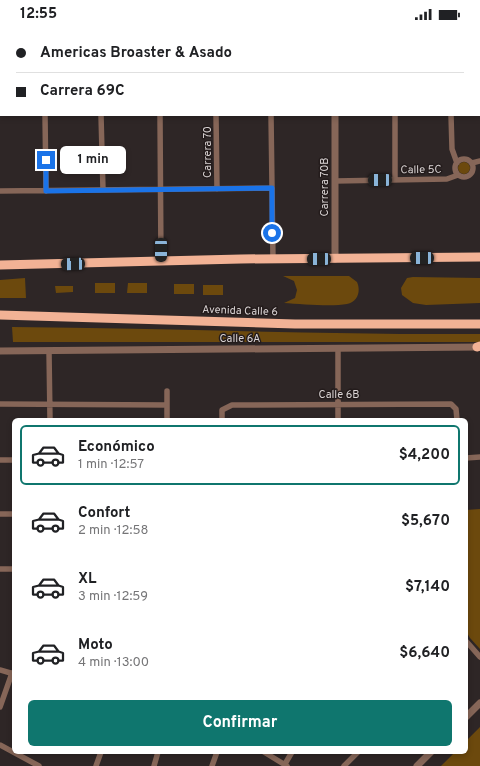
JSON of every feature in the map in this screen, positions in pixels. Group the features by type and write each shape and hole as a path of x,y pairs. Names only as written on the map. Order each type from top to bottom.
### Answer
{"highway":[{"path":"0,265 273,259 480,257"},
{"name":"Avenida Calle 6","path":"0,315 318,324 480,324"}],"street":[{"path":"45,116 46,191"},
{"path":"101,116 103,190"},
{"path":"160,116 161,262"},
{"name":"Carrera 70","path":"216,116 217,189"},
{"path":"271,116 273,259"},
{"name":"Carrera 70B","path":"335,116 335,259"},
{"path":"395,116 396,180"},
{"path":"452,116 452,149 457,162 455,168 458,175 464,177 469,176 472,171 472,163"},
{"path":"457,162 465,159 472,163 480,161"},
{"name":"Calle 5C","path":"335,181 447,179 458,175"},
{"path":"0,191 272,188"},
{"name":"Calle 6A","path":"0,351 479,347"},
{"path":"338,349 338,418"},
{"path":"49,351 50,418"},
{"path":"167,391 168,418"},
{"name":"Calle 6B","path":"222,418 222,410 232,405 338,403 451,404 456,409 457,418"},
{"path":"0,404 167,405"},
{"path":"468,458 480,457"},
{"path":"0,460 12,460"},
{"path":"0,514 12,514"},
{"path":"0,569 12,569"},
{"path":"468,643 480,657"},
{"path":"0,670 12,673"},
{"path":"0,707 12,676"},
{"path":"468,715 480,703"},
{"path":"0,745 12,751"},
{"path":"17,754 40,766"},
{"path":"96,766 100,754"},
{"path":"154,766 157,754"},
{"path":"212,766 216,754"},
{"path":"267,754 286,765 291,754"},
{"path":"344,766 356,754"},
{"path":"417,766 429,754"}],"shaded area":[{"path":"462,162 466,162 470,168 466,174 462,174 458,170 458,166"},
{"path":"283,276 349,276 357,282 359,289 358,296 351,303 341,305 284,303 295,298 297,290 294,281"},
{"path":"25,278 26,298 0,298 0,280"},
{"path":"407,278 480,278 480,303 426,305 413,303 402,295 401,288"},
{"path":"95,283 115,283 115,293 95,293"},
{"path":"128,283 147,283 147,293 127,293"},
{"path":"174,284 194,284 194,294 174,294"},
{"path":"203,285 223,285 223,295 203,295"},
{"path":"55,286 73,286 73,292 56,293"},
{"path":"12,327 480,334 480,342 13,342"},
{"path":"480,509 480,649 468,634 468,510"},
{"path":"480,727 480,766 441,766 453,754 468,754 468,739"}],"route":[{"path":"46,160 46,191 272,188 272,233"}]}
